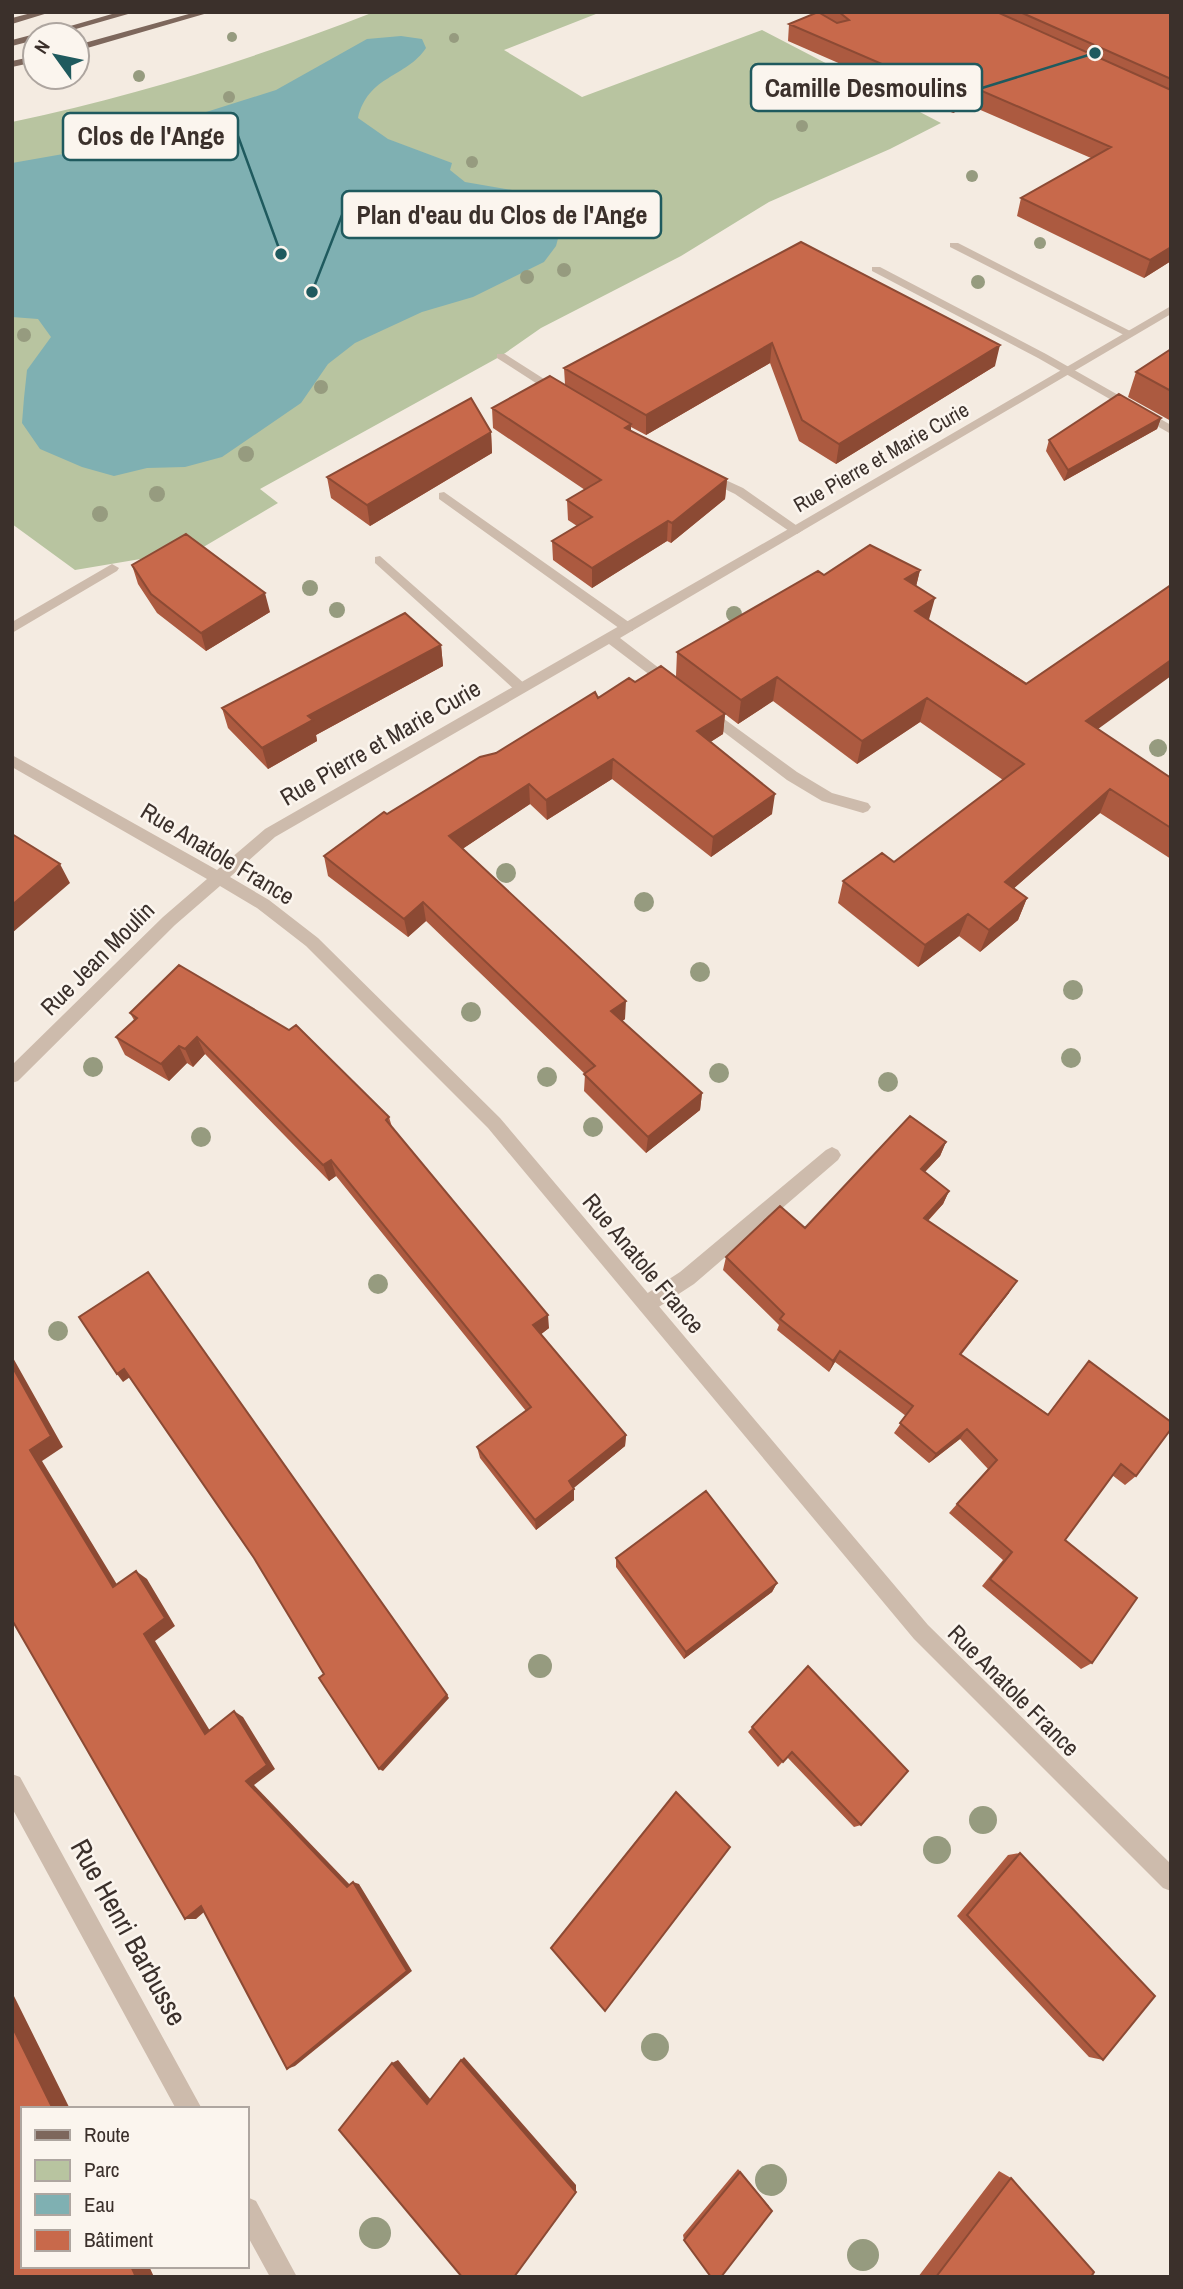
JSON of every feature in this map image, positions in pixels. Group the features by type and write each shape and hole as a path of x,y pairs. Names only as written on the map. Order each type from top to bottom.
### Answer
{"main road":[{"path":"12,21 47,12"},
{"path":"91,23 131,12"},
{"path":"91,44 207,12"}],"street":[{"path":"954,245 1130,334"},
{"path":"876,270 1171,430"},
{"name":"Rue Pierre et Marie Curie","path":"217,877 270,832 797,530 1171,309"},
{"path":"501,356 576,404"},
{"path":"692,469 739,491 797,530"},
{"path":"444,496 628,628"},
{"path":"380,560 521,688"},
{"path":"12,628 112,568"},
{"path":"610,638 792,776 827,797 863,807"},
{"name":"Rue Anatole France","path":"12,760 263,904 312,943 494,1124 921,1632 1171,1880"},
{"name":"Rue Jean Moulin","path":"12,1076 217,877"},
{"path":"647,1304 687,1278 832,1155"},
{"name":"Rue Henri Barbusse","path":"12,1785 189,2107"},
{"path":"248,2212 284,2277"}],"green space":[{"path":"374,12 601,12 504,50 582,97 762,30 941,123 890,149 769,202 681,256 541,328 501,356 260,489 278,503 200,549 75,570 12,524 12,122 195,74"}],"water":[{"path":"401,36 422,39 426,48 418,58 370,93 358,118 388,139 452,163 450,170 465,182 512,190 555,215 560,231 556,246 544,262 473,297 422,312 355,343 328,364 301,403 222,457 185,467 147,468 114,476 82,467 40,449 22,423 24,398 27,370 51,337 38,319 12,317 12,163 86,150 276,90 367,39"}],"building":[{"path":"818,12 837,23 849,20 839,12 997,12 1171,90 1171,247 1150,260 1021,198 1111,147 973,87 956,96 789,24"},
{"path":"1020,12 1171,12 1171,79"},
{"path":"801,242 1000,345 839,444 802,420 772,343 646,415 564,368"},
{"path":"1171,349 1171,391 1136,372"},
{"path":"550,376 631,424 625,428 727,479 672,523 668,521 592,568 552,541 592,517 567,500 601,480 492,408"},
{"path":"1119,394 1161,418 1068,470 1049,440"},
{"path":"471,398 491,432 367,505 327,477"},
{"path":"186,534 265,593 201,633 151,594 132,565"},
{"path":"870,545 920,570 905,579 935,598 915,611 1026,684 1171,585 1171,660 1086,721 1171,778 1171,828 1110,789 1005,882 1027,898 989,930 968,914 925,945 843,881 882,853 894,862 1024,764 927,698 862,741 777,677 741,700 677,652 818,571 824,575"},
{"path":"405,613 441,645 308,716 313,720 262,748 222,708"},
{"path":"661,666 725,714 697,731 775,794 713,837 613,759 546,800 529,784 449,836 626,1001 611,1011 702,1093 648,1137 584,1074 595,1066 423,902 404,919 324,856 384,812 387,814 480,757 496,753 595,692 598,698 629,678 635,682"},
{"path":"12,834 60,864 12,905"},
{"path":"179,965 289,1030 296,1025 389,1117 386,1120 548,1315 533,1325 626,1435 569,1481 574,1489 535,1520 477,1447 531,1407 331,1160 323,1165 197,1037 185,1049 179,1046 161,1064 116,1037 137,1018 130,1013"},
{"path":"910,1116 946,1142 921,1169 949,1191 924,1218 1017,1281 960,1354 1048,1415 1089,1361 1171,1422 1171,1429 1136,1476 1121,1464 1065,1540 1137,1598 1092,1663 990,1579 1012,1552 957,1504 997,1460 967,1429 936,1454 900,1423 913,1406 840,1351 833,1361 780,1319 784,1314 726,1257 780,1206 805,1228"},
{"path":"148,1272 447,1695 379,1769 319,1678 324,1674 254,1558 124,1369 117,1374 79,1317"},
{"path":"12,1366 51,1436 30,1450 113,1587 136,1571 165,1618 144,1634 205,1734 234,1711 267,1765 246,1781 347,1887 353,1882 407,1971 287,2069 201,1906 185,1919 12,1620"},
{"path":"706,1491 777,1583 686,1652 616,1558"},
{"path":"808,1666 908,1771 861,1825 792,1752 783,1762 752,1727"},
{"path":"676,1792 730,1847 605,2011 551,1948"},
{"path":"1020,1853 1155,1996 1103,2060 967,1915"},
{"path":"12,2026 52,2107 21,2107 21,2268 132,2268 136,2277 12,2277"},
{"path":"461,2060 576,2192 514,2277 462,2277 339,2130 392,2063 427,2104"},
{"path":"740,2172 772,2211 721,2277 711,2277 684,2240"},
{"path":"1011,2178 1094,2272 1091,2277 936,2277"}],"place":[{"name":"Camille Desmoulins","path":"1095,53"},
{"name":"Clos de l'Ange","path":"281,254"},
{"name":"Plan d'eau du Clos de l'Ange","path":"312,292"}]}
